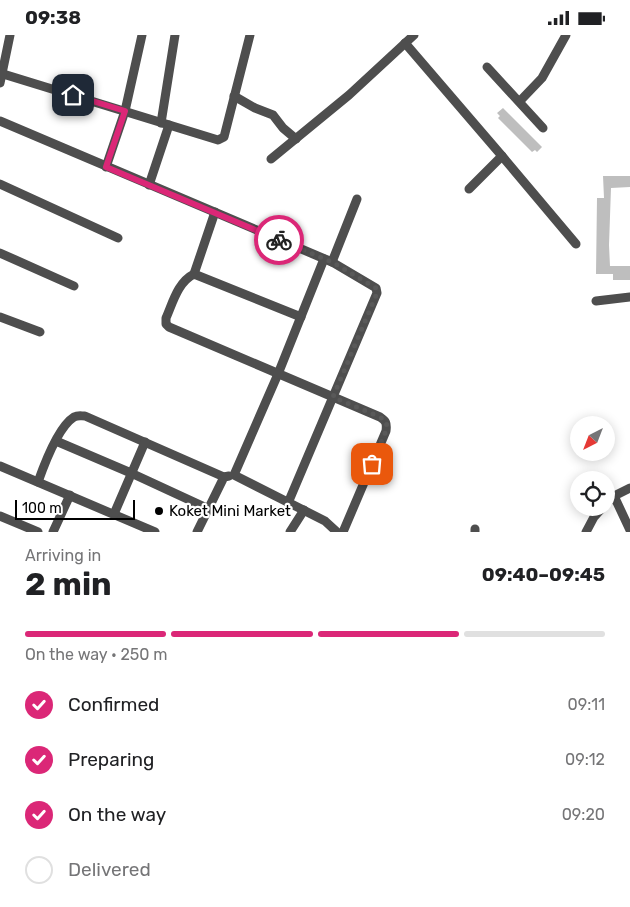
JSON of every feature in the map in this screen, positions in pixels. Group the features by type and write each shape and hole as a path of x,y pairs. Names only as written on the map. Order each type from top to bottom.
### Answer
{"street":[{"path":"106,167 125,111 142,35"},
{"path":"149,185 165,124 175,35"},
{"path":"6,38 1,77 125,111 218,140 222,139 250,35"},
{"path":"270,159 349,95 414,35"},
{"path":"520,101 542,78 566,35"},
{"path":"405,43 576,244"},
{"path":"487,67 543,128"},
{"path":"234,96 255,108 273,115 283,128 296,139"},
{"path":"0,121 328,261 376,288 377,293 288,503"},
{"path":"469,189 502,156"},
{"path":"0,184 118,238"},
{"path":"234,475 301,317 357,199"},
{"path":"215,212 194,274 183,282 166,318 166,324 169,327 386,421 387,425 343,532"},
{"path":"0,253 74,286"},
{"path":"194,274 301,317"},
{"path":"596,301 630,297"},
{"path":"0,317 40,332"},
{"path":"38,482 56,441 68,423 78,416 85,416 224,477 234,475 325,521 337,532"},
{"path":"56,441 209,509"},
{"path":"114,513 145,442"},
{"path":"0,466 114,513 140,529 156,532"},
{"path":"197,532 224,477"},
{"path":"615,496 630,488"},
{"path":"53,532 70,495"},
{"path":"615,498 630,530"},
{"path":"290,532 304,510"},
{"path":"586,532 595,516"},
{"path":"0,517 38,532"}],"building":[{"path":"503,108 542,147 537,152 535,150 532,152 498,118 500,116 497,113"},
{"path":"603,176 630,176 630,187 611,188 609,245 610,266 630,266 630,280 613,280 613,274 596,274 597,198 604,198"}],"way so far":[{"path":"279,240 332,262 376,288 377,293 333,397 386,421 386,431 372,464"}],"place":[{"name":"Koket Mini Market","path":"159,511"}],"route":[{"path":"73,95 125,111 106,167 279,240"}]}
